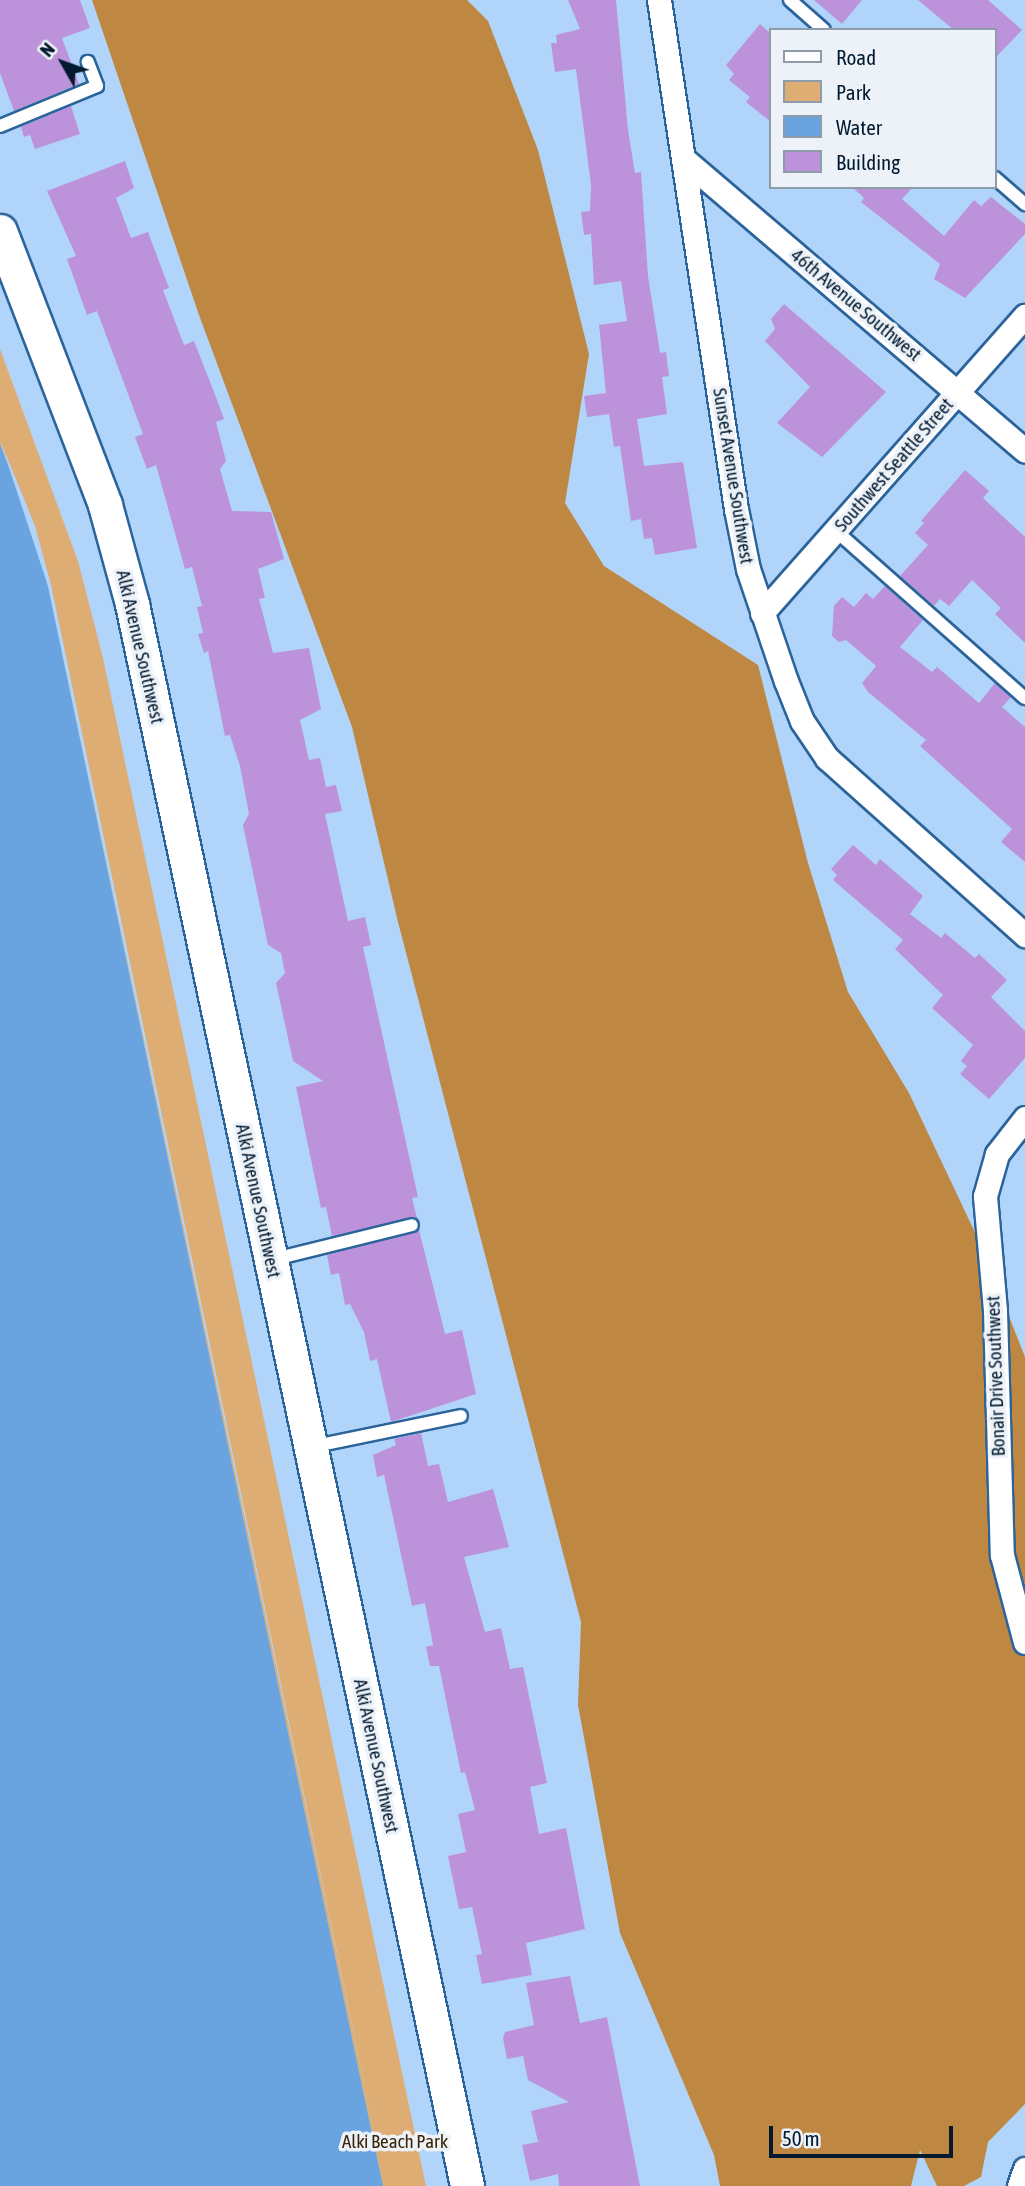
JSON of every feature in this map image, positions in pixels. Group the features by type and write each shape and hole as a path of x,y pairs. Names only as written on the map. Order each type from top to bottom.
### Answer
{"main road":[{"name":"Alki Avenue Southwest","path":"0,231 104,505 132,604 467,2186"}],"street":[{"name":"Sunset Avenue Southwest","path":"659,0 686,161 736,509 762,613 803,721 827,758 1025,935"},
{"name":"46th Avenue Southwest","path":"686,161 1025,451"},
{"name":"Southwest Seattle Street","path":"762,613 1025,316"},
{"name":"Bonair Drive Southwest","path":"1025,1118 997,1154 985,1196 995,1311 1002,1555 1025,1642"},
{"path":"1019,2186 1025,2169"}],"lane":[{"path":"790,0 822,28"},
{"path":"0,126 97,86 88,62"},
{"path":"997,180 1025,204"},
{"path":"836,531 1025,698"},
{"path":"271,1260 412,1225"},
{"path":"310,1447 461,1416"}],"green space":[{"name":"Alki Beach Park","path":"0,349 78,561 103,658 426,2186 383,2186 48,586 32,527 0,444"}],"shaded area":[{"path":"92,0 467,0 488,21 538,150 589,354 565,503 604,566 758,665 808,863 848,992 909,1093 980,1243 1025,1357 1025,2104 988,2142 981,2177 964,2186 937,2186 920,2150 911,2186 720,2186 714,2155 620,1933 578,1705 581,1622 398,922 352,727 199,315"}],"water":[{"path":"0,444 32,527 48,586 383,2186 0,2186"}],"pier":[{"path":"0,440 35,526 51,585 386,2186 48,586"}],"building":[{"path":"0,0 80,0 90,28 62,38 79,84 14,111 0,73"},
{"path":"568,0 616,0 628,130 635,173 641,172 648,276 660,353 666,352 669,376 662,377 667,414 637,419 644,466 683,462 697,548 655,555 652,538 644,539 641,519 631,521 620,446 614,447 609,414 587,417 584,396 606,393 599,325 627,321 621,281 594,285 591,234 584,235 581,212 590,211 591,185 576,69 555,72 551,43 557,43 556,35 580,29"},
{"path":"814,0 862,0 842,24"},
{"path":"918,0 988,0 1022,30 997,56 997,28 952,28"},
{"path":"760,24 769,32 769,120 746,102 750,97 729,80 734,74 726,65"},
{"path":"71,106 80,134 35,149 30,135 24,137 21,127"},
{"path":"125,161 134,188 116,198 131,238 148,232 169,288 163,290 184,345 194,341 214,392 224,419 216,422 226,461 220,469 232,511 271,512 284,559 258,569 265,598 259,599 273,653 309,648 321,709 300,720 309,760 320,758 326,787 336,785 342,811 325,814 348,921 365,917 371,945 363,947 418,1197 412,1198 417,1218 332,1236 326,1207 321,1208 296,1087 323,1081 293,1061 276,983 285,973 281,953 268,945 243,825 249,814 240,766 230,735 225,736 208,651 204,653 198,634 203,633 197,607 202,606 192,567 185,569 156,465 147,469 135,437 143,434 97,311 87,315 67,259 76,256 47,191"},
{"path":"854,189 911,189 902,199 944,236 974,200 981,206 991,197 1025,224 1025,234 965,298 934,279 940,264 861,202 864,198"},
{"path":"784,304 886,392 822,457 777,423 810,387 765,341 775,329 771,319"},
{"path":"965,470 989,491 983,498 1025,537 1025,643 995,614 1001,608 972,580 949,606 940,599 934,606 900,576 928,545 915,533 924,523 921,521"},
{"path":"885,586 923,620 900,647 932,672 937,667 979,703 995,683 1011,697 1002,707 1025,727 1025,862 1001,842 1012,829 920,746 926,740 868,692 862,683 876,666 846,640 839,642 832,636 834,606 842,597 854,607 866,593 873,599"},
{"path":"853,845 876,865 880,859 923,896 910,914 941,938 945,933 975,958 979,954 1007,980 991,997 1025,1031 1025,1058 989,1099 960,1074 967,1066 961,1061 973,1045 932,1008 943,995 895,949 903,940 833,880 837,875 831,869"},
{"path":"419,1230 445,1334 462,1330 476,1394 391,1422 377,1359 370,1361 364,1332 350,1304 345,1305 339,1273 331,1275 327,1255"},
{"path":"421,1433 428,1466 439,1464 448,1502 493,1489 509,1547 464,1557 485,1632 501,1628 510,1669 523,1667 547,1783 530,1787 539,1834 566,1828 585,1929 526,1943 532,1975 482,1984 476,1955 482,1954 472,1907 459,1909 448,1856 466,1852 458,1814 475,1810 465,1772 461,1773 439,1666 430,1666 426,1647 433,1645 425,1603 412,1606 384,1475 377,1477 373,1455 396,1445 394,1439"},
{"path":"570,1976 580,2023 607,2017 640,2186 559,2186 558,2174 530,2181 522,2145 538,2142 531,2111 569,2102 528,2080 523,2056 507,2059 503,2038 505,2032 534,2025 526,1983"}]}
